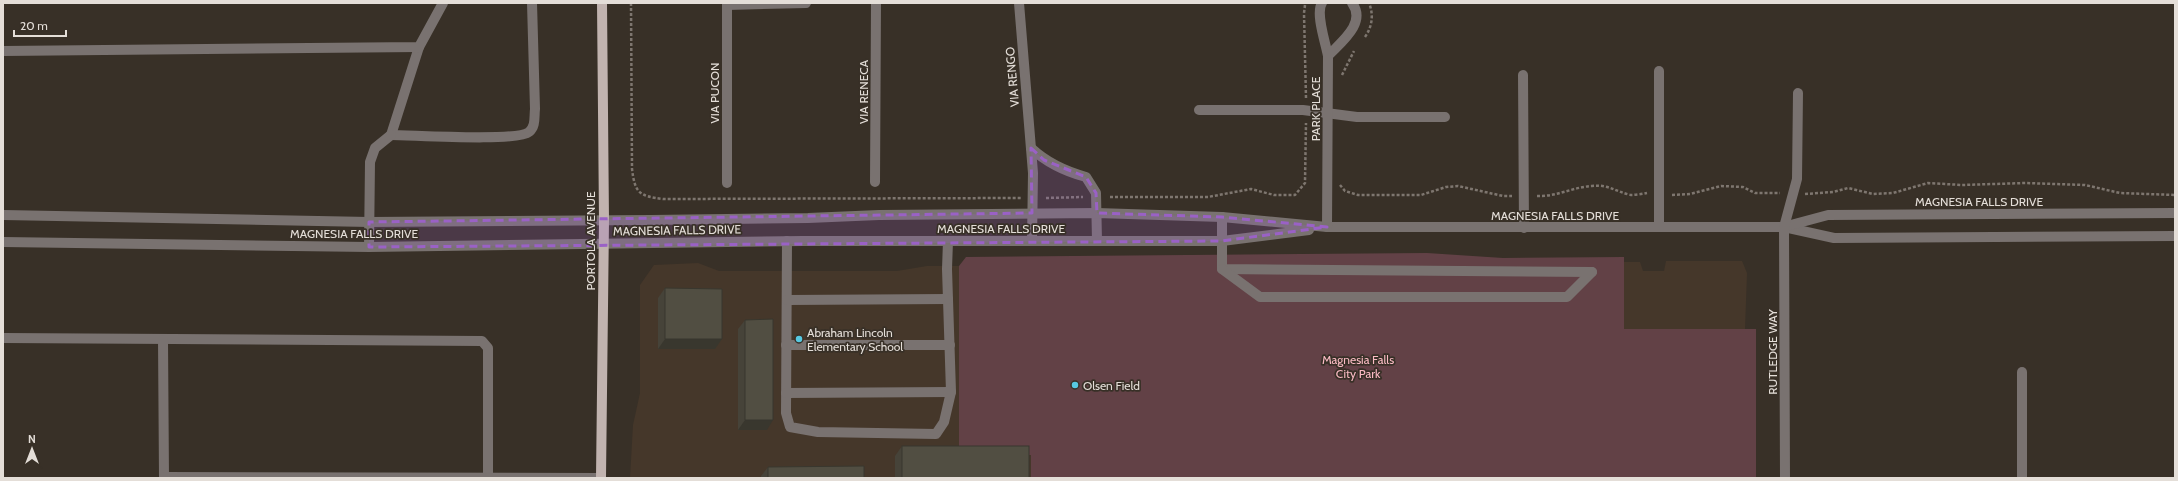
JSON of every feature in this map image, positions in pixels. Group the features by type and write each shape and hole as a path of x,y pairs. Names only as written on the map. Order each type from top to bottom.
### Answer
{"main road":[{"name":"PORTOLA AVENUE","path":"600,478 604,221 602,3"}],"street":[{"path":"369,247 370,162 375,148 391,135 419,47 443,3"},
{"path":"391,135 499,137 518,136 529,132 534,125 532,3"},
{"path":"727,4 806,3"},
{"name":"VIA RENECA","path":"875,182 876,3"},
{"name":"VIA RENGO","path":"1019,3 1031,148 1032,241"},
{"name":"PARK PLACE","path":"1322,3 1320,6 1320,18 1328,56 1327,227"},
{"path":"1328,56 1356,25 1358,16 1352,3"},
{"name":"VIA PUCON","path":"727,4 727,183"},
{"path":"3,51 419,47"},
{"path":"1658,71 1660,227"},
{"path":"1523,74 1524,228"},
{"name":"RUTLEDGE WAY","path":"1786,478 1784,227 1797,179 1798,93"},
{"path":"1199,110 1306,111 1357,117 1445,117"},
{"path":"1031,148 1044,160 1066,171 1086,177 1096,193 1097,241"},
{"name":"MAGNESIA FALLS DRIVE","path":"3,215 369,222 604,221 1097,213 1222,217 1327,227 1784,227 1834,238 2175,236"},
{"name":"MAGNESIA FALLS DRIVE","path":"1784,227 1828,215 2175,213"},
{"path":"1222,217 1222,269"},
{"name":"MAGNESIA FALLS DRIVE","path":"3,242 369,247 787,241 1222,241 1327,227"},
{"path":"787,241 786,413 790,427 818,432 936,434 944,422 951,392 948,241"},
{"path":"1222,269 1592,272 1567,297 1260,297 1222,269"},
{"path":"787,300 948,299"},
{"path":"3,338 482,341 488,348 488,477"},
{"path":"163,340 164,478 600,478"},
{"path":"786,345 950,345"},
{"path":"2022,372 2022,478"},
{"path":"786,393 951,392"}],"path":[{"path":"631,3 632,169 634,186 639,192 647,197 663,199 1208,197 1251,189 1274,195 1295,195 1305,183 1306,111 1304,13 1306,3"},
{"path":"1812,194 1833,192 1848,188 1873,194 1893,193 1928,183 1962,185 2026,183 2085,185 2120,193 2175,195"}],"highlighted area":[{"path":"1031,148 1044,160 1086,177 1096,193 1097,213 1222,217 1327,227 1222,241 369,247 369,222 1032,213"}],"shaded area":[{"path":"1666,261 1742,261 1747,273 1745,329 1624,329 1624,262 1640,262 1643,271 1664,271"},
{"name":"Abraham Lincoln Elementary School","path":"698,263 719,271 897,271 927,266 959,266 959,456 1031,455 1031,478 630,478 633,425 640,393 640,285 654,265"}],"green space":[{"name":"Magnesia Falls City Park","path":"1427,253 1503,258 1624,257 1624,329 1756,329 1756,478 1031,478 1031,455 959,456 959,266 966,257"}],"building":[{"path":"665,288 722,289 722,339 665,339"},
{"path":"773,319 773,420 745,420 745,320"},
{"path":"902,446 1029,446 1029,478 902,478"},
{"path":"864,466 864,478 768,478 768,467"}],"place":[{"name":"Abraham Lincoln Elementary School","path":"799,339"},
{"name":"Olsen Field","path":"1075,385"}]}
